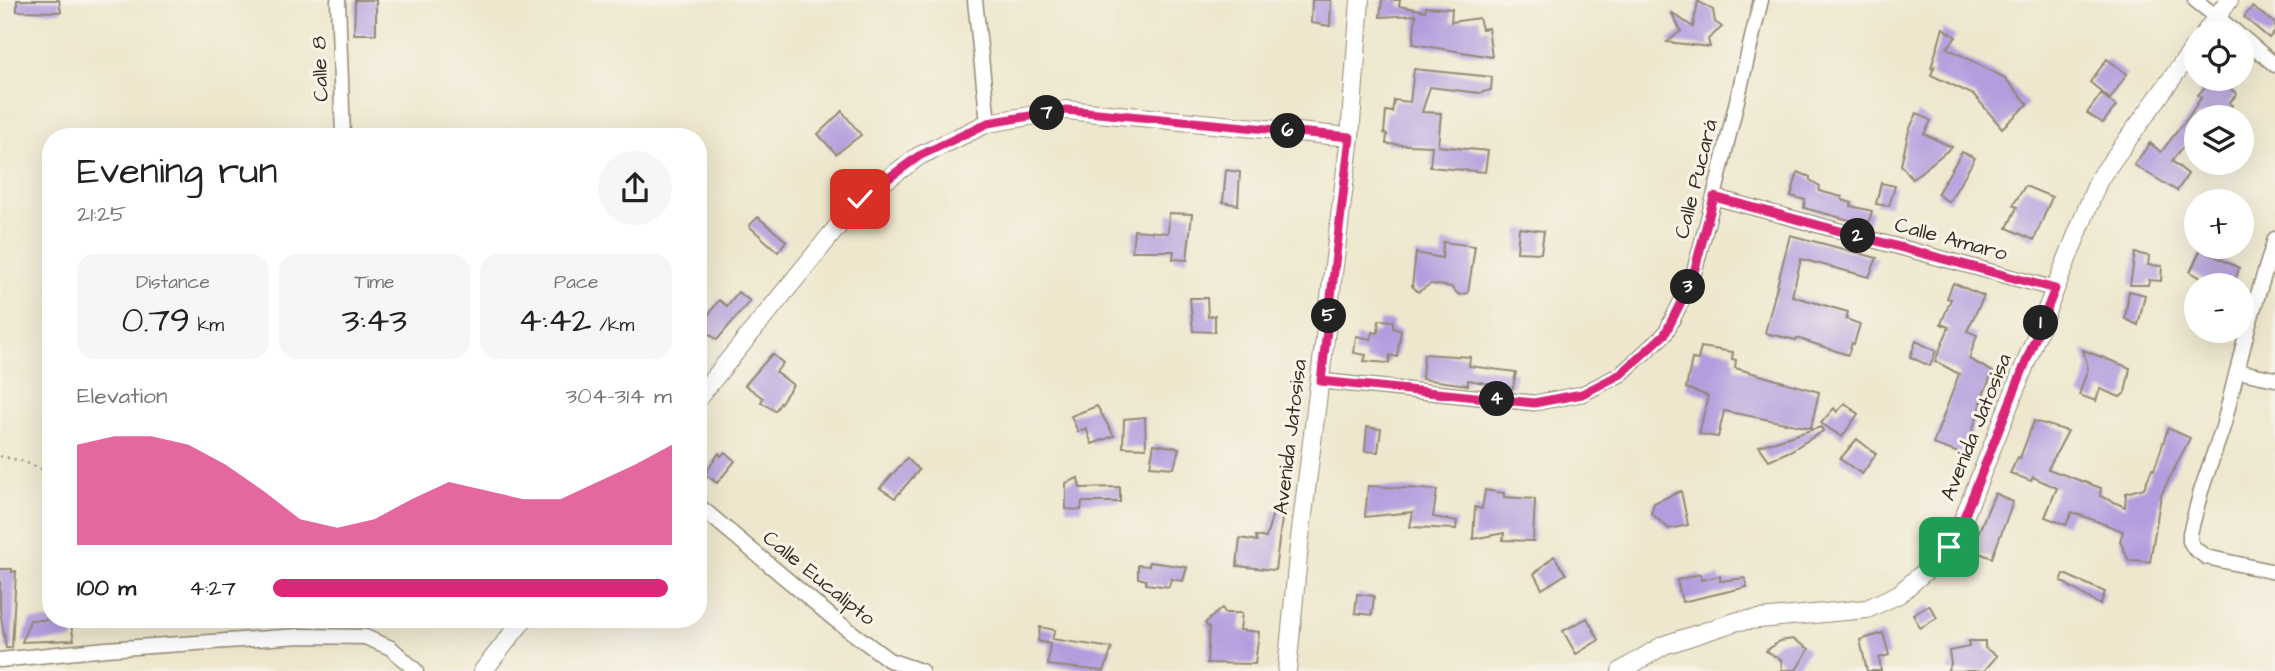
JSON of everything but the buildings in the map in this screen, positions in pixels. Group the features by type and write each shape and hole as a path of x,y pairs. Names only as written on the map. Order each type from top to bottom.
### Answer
{"street":[{"name":"Calle 8","path":"338,0 343,128"},
{"path":"975,0 988,123"},
{"name":"Avenida Jatosisa","path":"1287,671 1299,545 1350,137 1360,0"},
{"name":"Calle Pucará","path":"1321,381 1534,403 1582,394 1621,374 1665,334 1692,280 1761,0"},
{"path":"2195,0 2222,21"},
{"path":"2214,21 2229,0"},
{"path":"2254,47 2275,65"},
{"name":"Avenida Jatosisa","path":"1621,671 1664,645 1738,621 1867,609 1899,594 1943,554 1959,530 2099,179 2184,62"},
{"path":"707,387 860,199 919,156 988,123 1066,110 1350,137"},
{"name":"Calle Amaro","path":"1714,197 2055,289"},
{"path":"2275,239 2248,327 2223,427 2190,533 2194,548 2206,557 2275,572"},
{"path":"2237,371 2275,379"},
{"name":"Calle Eucalipto","path":"707,513 834,619 889,660 921,671"},
{"path":"300,636 302,628"},
{"path":"483,671 517,628"},
{"path":"0,660 106,649 300,636 365,637 391,648 416,671"}],"path":[{"path":"0,456 42,469"}],"route":[{"path":"860,199 919,156 988,123 1066,110 1350,137 1321,381 1534,403 1582,394 1621,374 1665,334 1692,280 1714,197 2055,289 1959,530 1949,547"}]}
